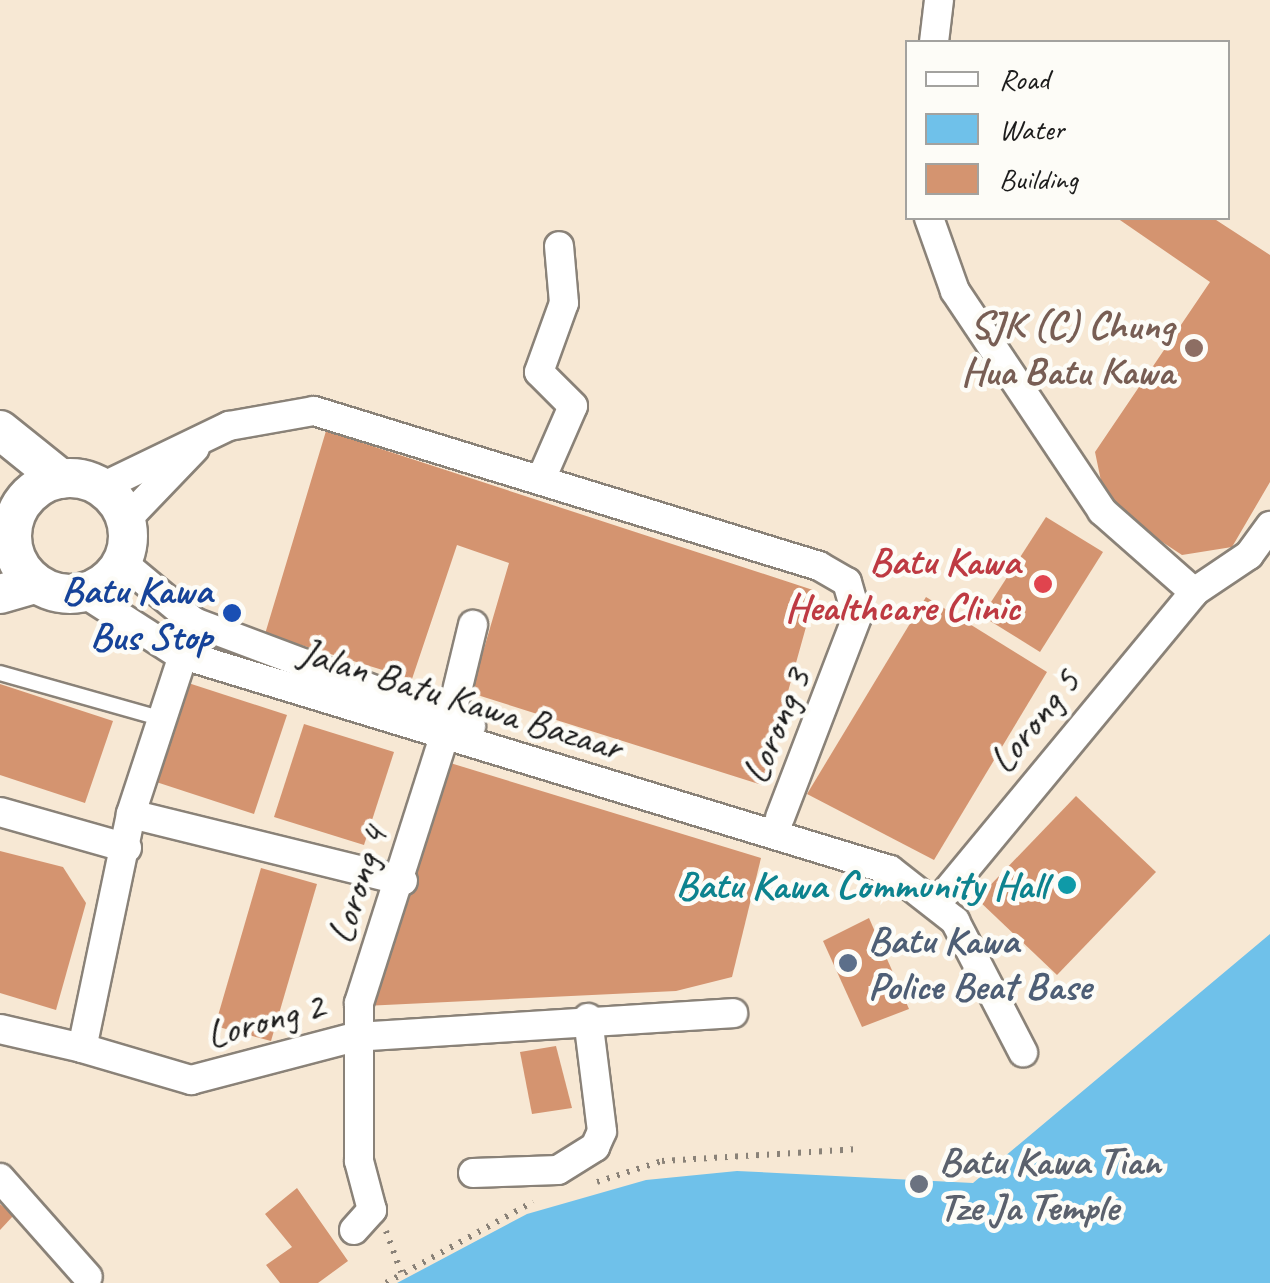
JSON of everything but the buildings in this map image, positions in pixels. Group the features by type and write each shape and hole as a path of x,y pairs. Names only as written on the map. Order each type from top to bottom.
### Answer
{"street":[{"path":"934,40 939,0"},
{"path":"930,220 955,291 1102,511 1194,592"},
{"path":"0,430 61,479 102,486 261,416 314,411 542,477 573,406 539,366 564,303 559,246"},
{"path":"61,479 35,490 6,522 17,588 84,594 123,563 127,519 196,446"},
{"name":"Lorong 3","path":"542,477 819,566 846,582 857,617 780,818"},
{"path":"102,486 127,519"},
{"name":"Lorong 5","path":"938,902 1194,592 1250,555 1270,526"},
{"name":"Jalan Batu Kawa Bazaar","path":"123,563 194,622 447,728 890,870 938,902 1023,1052"},
{"name":"Jalan Batu Kawa Bazaar","path":"84,594 177,653 780,818 829,850"},
{"path":"82,1048 127,848 131,814 177,653 194,622"},
{"name":"Lorong 4","path":"363,1220 355,1037 447,728 472,624"},
{"path":"131,814 402,880"},
{"path":"2,818 127,848"},
{"name":"Lorong 2","path":"0,1029 192,1080 355,1037 588,1018 733,1013"},
{"path":"472,1173 558,1170 595,1148 602,1131 588,1018"},
{"path":"0,1178 88,1277"}],"lane":[{"path":"0,673 158,718"}],"path":[{"path":"588,1184 662,1162 858,1150"},
{"path":"386,1283 552,1196"},
{"path":"363,1220 401,1272"}],"water":[{"path":"1270,934 1270,1283 397,1283 527,1214 646,1180 737,1171 973,1183"}],"place":[{"name":"SJK (C) Chung Hua Batu Kawa","path":"1194,348"},
{"name":"Batu Kawa Healthcare Clinic","path":"1043,584"},
{"name":"Batu Kawa Bus Stop","path":"232,613"},
{"name":"Batu Kawa Community Hall","path":"1067,885"},
{"name":"Batu Kawa Police Beat Base","path":"848,963"},
{"name":"Batu Kawa Tian Tze Ja Temple","path":"919,1184"}]}
